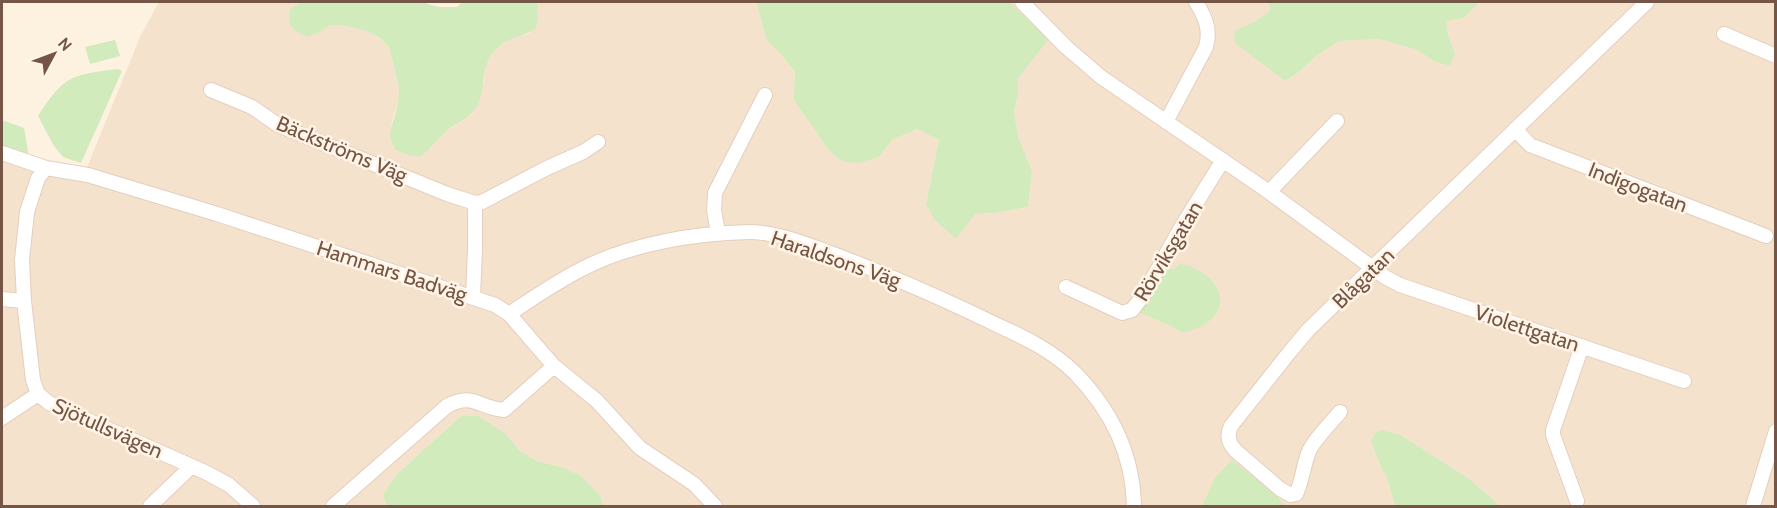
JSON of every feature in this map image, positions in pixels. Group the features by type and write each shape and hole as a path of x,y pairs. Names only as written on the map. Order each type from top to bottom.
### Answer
{"street":[{"path":"1022,2 1101,77 1269,192 1373,268"},
{"path":"1166,122 1209,38 1207,22 1196,2"},
{"name":"Blågatan","path":"1340,412 1309,451 1296,494 1291,495 1280,489 1236,451 1229,440 1228,432 1231,426 1308,330 1640,4"},
{"path":"1724,34 1776,56"},
{"name":"Bäckströms Väg","path":"211,90 252,107 278,125 447,194 475,203"},
{"path":"718,233 714,210 715,193 765,95"},
{"path":"1269,192 1337,121"},
{"name":"Indigogatan","path":"1515,129 1530,145 1766,236"},
{"path":"473,297 476,249 475,203 488,199 583,152 598,142"},
{"name":"Hammars Badväg","path":"2,153 45,168 88,175 217,214 495,305 509,314 554,366 597,401 628,437 640,448 694,484 715,507"},
{"name":"Rörviksgatan","path":"1066,286 1122,313 1132,310 1142,297 1178,232 1223,160"},
{"name":"Sjötullsvägen","path":"45,168 38,178 27,212 22,260 33,380 38,394 49,403 192,466 229,485 253,507"},
{"name":"Haraldsons Väg","path":"509,314 557,283 601,260 648,245 718,233 752,232 811,246 884,273 1032,342 1059,360 1090,389 1104,409 1121,442 1129,465 1134,507"},
{"name":"Violettgatan","path":"1373,268 1401,285 1684,381"},
{"path":"2,299 24,301"},
{"path":"1577,501 1555,443 1553,430 1582,346"},
{"path":"333,507 447,406 461,399 467,399 504,410 554,366"},
{"path":"2,418 38,394"},
{"path":"1753,507 1776,431"},
{"path":"150,507 192,466"}],"shaded area":[{"path":"159,2 301,2 296,5 318,33 330,25 363,30 379,37 389,47 399,87 398,104 389,135 395,150 430,149 446,132 473,113 484,81 485,63 495,49 507,40 530,33 538,17 537,2 756,2 767,41 795,72 793,99 830,152 879,157 892,140 917,129 939,140 926,204 975,214 1028,207 1032,171 1018,136 1014,112 1019,90 990,2 1267,2 1272,10 1235,31 1285,81 1339,41 1379,39 1417,50 1434,61 1455,53 1448,35 1446,21 1477,5 1477,2 1775,2 1775,506 1500,506 1471,480 1401,435 1371,442 1388,481 1395,506 1284,506 1278,497 1232,461 1215,477 1202,506 603,506 601,497 561,467 537,461 518,449 506,434 461,416 396,475 383,495 387,506 2,506 2,150 30,159 86,170 140,37"}],"green space":[{"path":"301,2 424,2 436,6 457,7 462,2 537,2 538,17 536,28 504,42 490,56 485,69 479,102 473,111 448,130 421,156 411,156 395,150 389,135 398,104 399,87 389,47 379,37 345,26 330,25 307,37 294,30 289,20 290,9"},
{"path":"756,2 1009,2 1049,39 1017,79 1019,90 1014,112 1018,136 1032,171 1028,207 975,214 956,239 935,220 926,204 939,140 917,129 892,140 879,157 859,163 844,162 830,152 793,99 795,72 767,41"},
{"path":"1267,2 1477,2 1477,5 1463,18 1446,21 1448,35 1455,53 1450,66 1434,61 1417,50 1379,39 1339,41 1285,81 1235,43 1234,31 1256,21 1271,10"},
{"path":"115,40 120,56 90,64 85,47"},
{"path":"118,69 122,71 81,163 63,157 54,146 38,116 55,92 71,79 89,73"},
{"path":"2,120 24,128 29,157 2,148"},
{"path":"1180,263 1196,269 1209,278 1217,287 1220,298 1219,309 1212,318 1200,327 1183,333 1139,312 1165,269 1174,269"},
{"path":"461,416 478,416 506,434 518,449 537,461 561,467 581,476 601,497 603,506 387,506 383,495 396,475"},
{"path":"1381,430 1401,435 1471,480 1500,506 1395,506 1388,481 1371,442 1375,434"},
{"path":"1232,460 1278,497 1284,506 1202,506 1215,477"}]}
